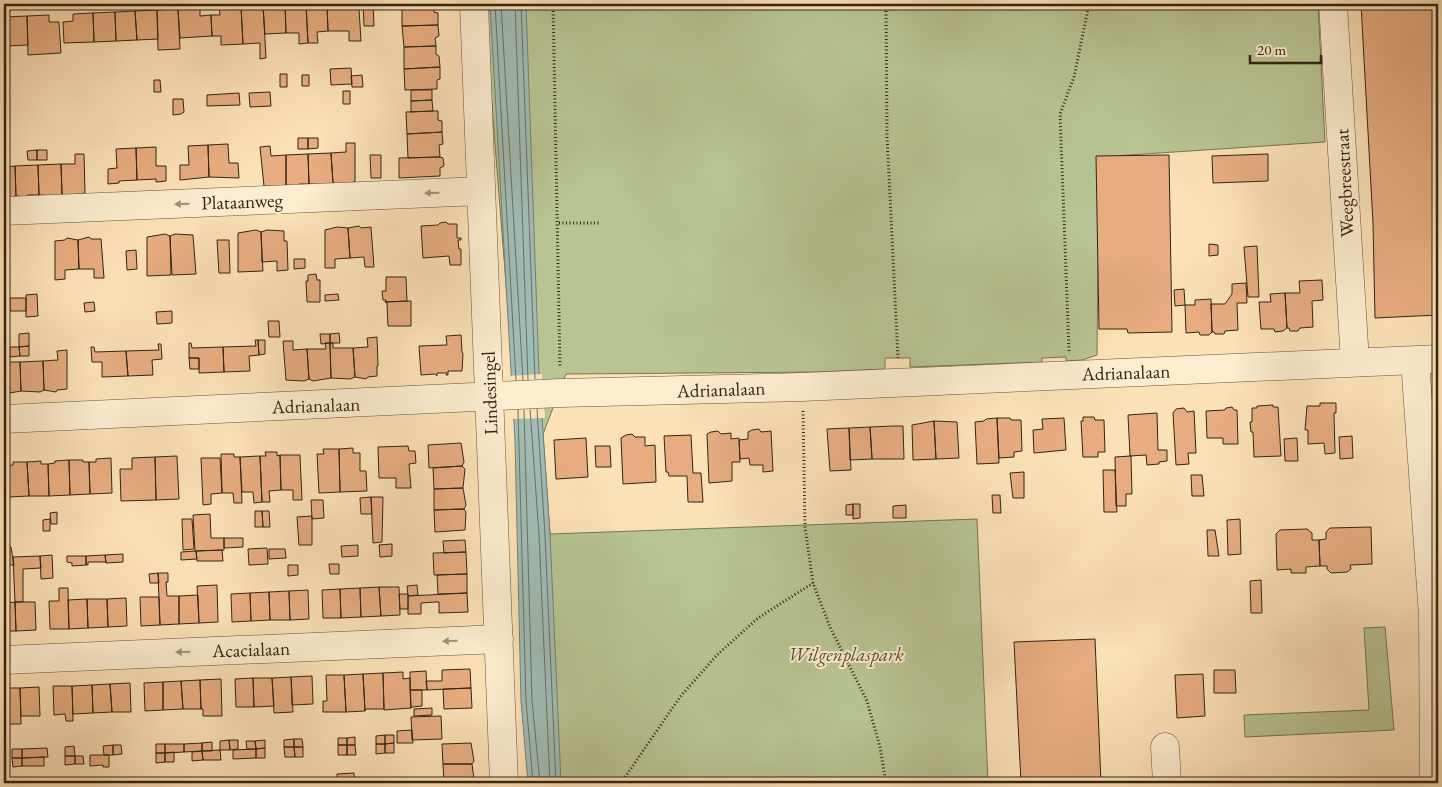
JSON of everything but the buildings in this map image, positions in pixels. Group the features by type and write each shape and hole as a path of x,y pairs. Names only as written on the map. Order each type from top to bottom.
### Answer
{"street":[{"name":"Lindesingel","path":"474,4 481,191 495,397 499,639 504,783"},
{"name":"Weegbreestraat","path":"1333,4 1355,362"},
{"name":"Plataanweg","path":"4,212 481,191"},
{"name":"Adrianalaan","path":"4,419 555,394 802,387 1427,359"},
{"path":"1427,359 1436,616 1434,783"},
{"name":"Acacialaan","path":"4,660 499,639"},
{"path":"1165,747 1167,783"}],"path":[{"path":"553,4 559,222 555,394"},
{"path":"886,4 887,136 899,382"},
{"path":"1070,374 1060,114 1074,77 1089,4"},
{"path":"559,222 601,223"},
{"path":"802,387 805,527 813,583 830,627 867,701 880,747 886,783"},
{"path":"621,783 680,697 718,655 758,618 813,583"}],"green space":[{"name":"Wilgenplaspark","path":"484,4 1318,4 1325,142 1099,157 1097,355 1082,360 1066,361 1066,357 1042,358 1042,362 910,367 910,358 885,358 885,369 818,372 566,374 543,434 550,534 977,519 988,783 542,783 538,690"},
{"path":"1385,627 1394,730 1245,737 1244,715 1369,710 1364,628"}],"water":[{"path":"490,4 526,4 539,374 550,534 561,783 528,783 521,701 515,441"}],"pier":[{"path":"542,374 545,418 511,419 509,376"}]}
